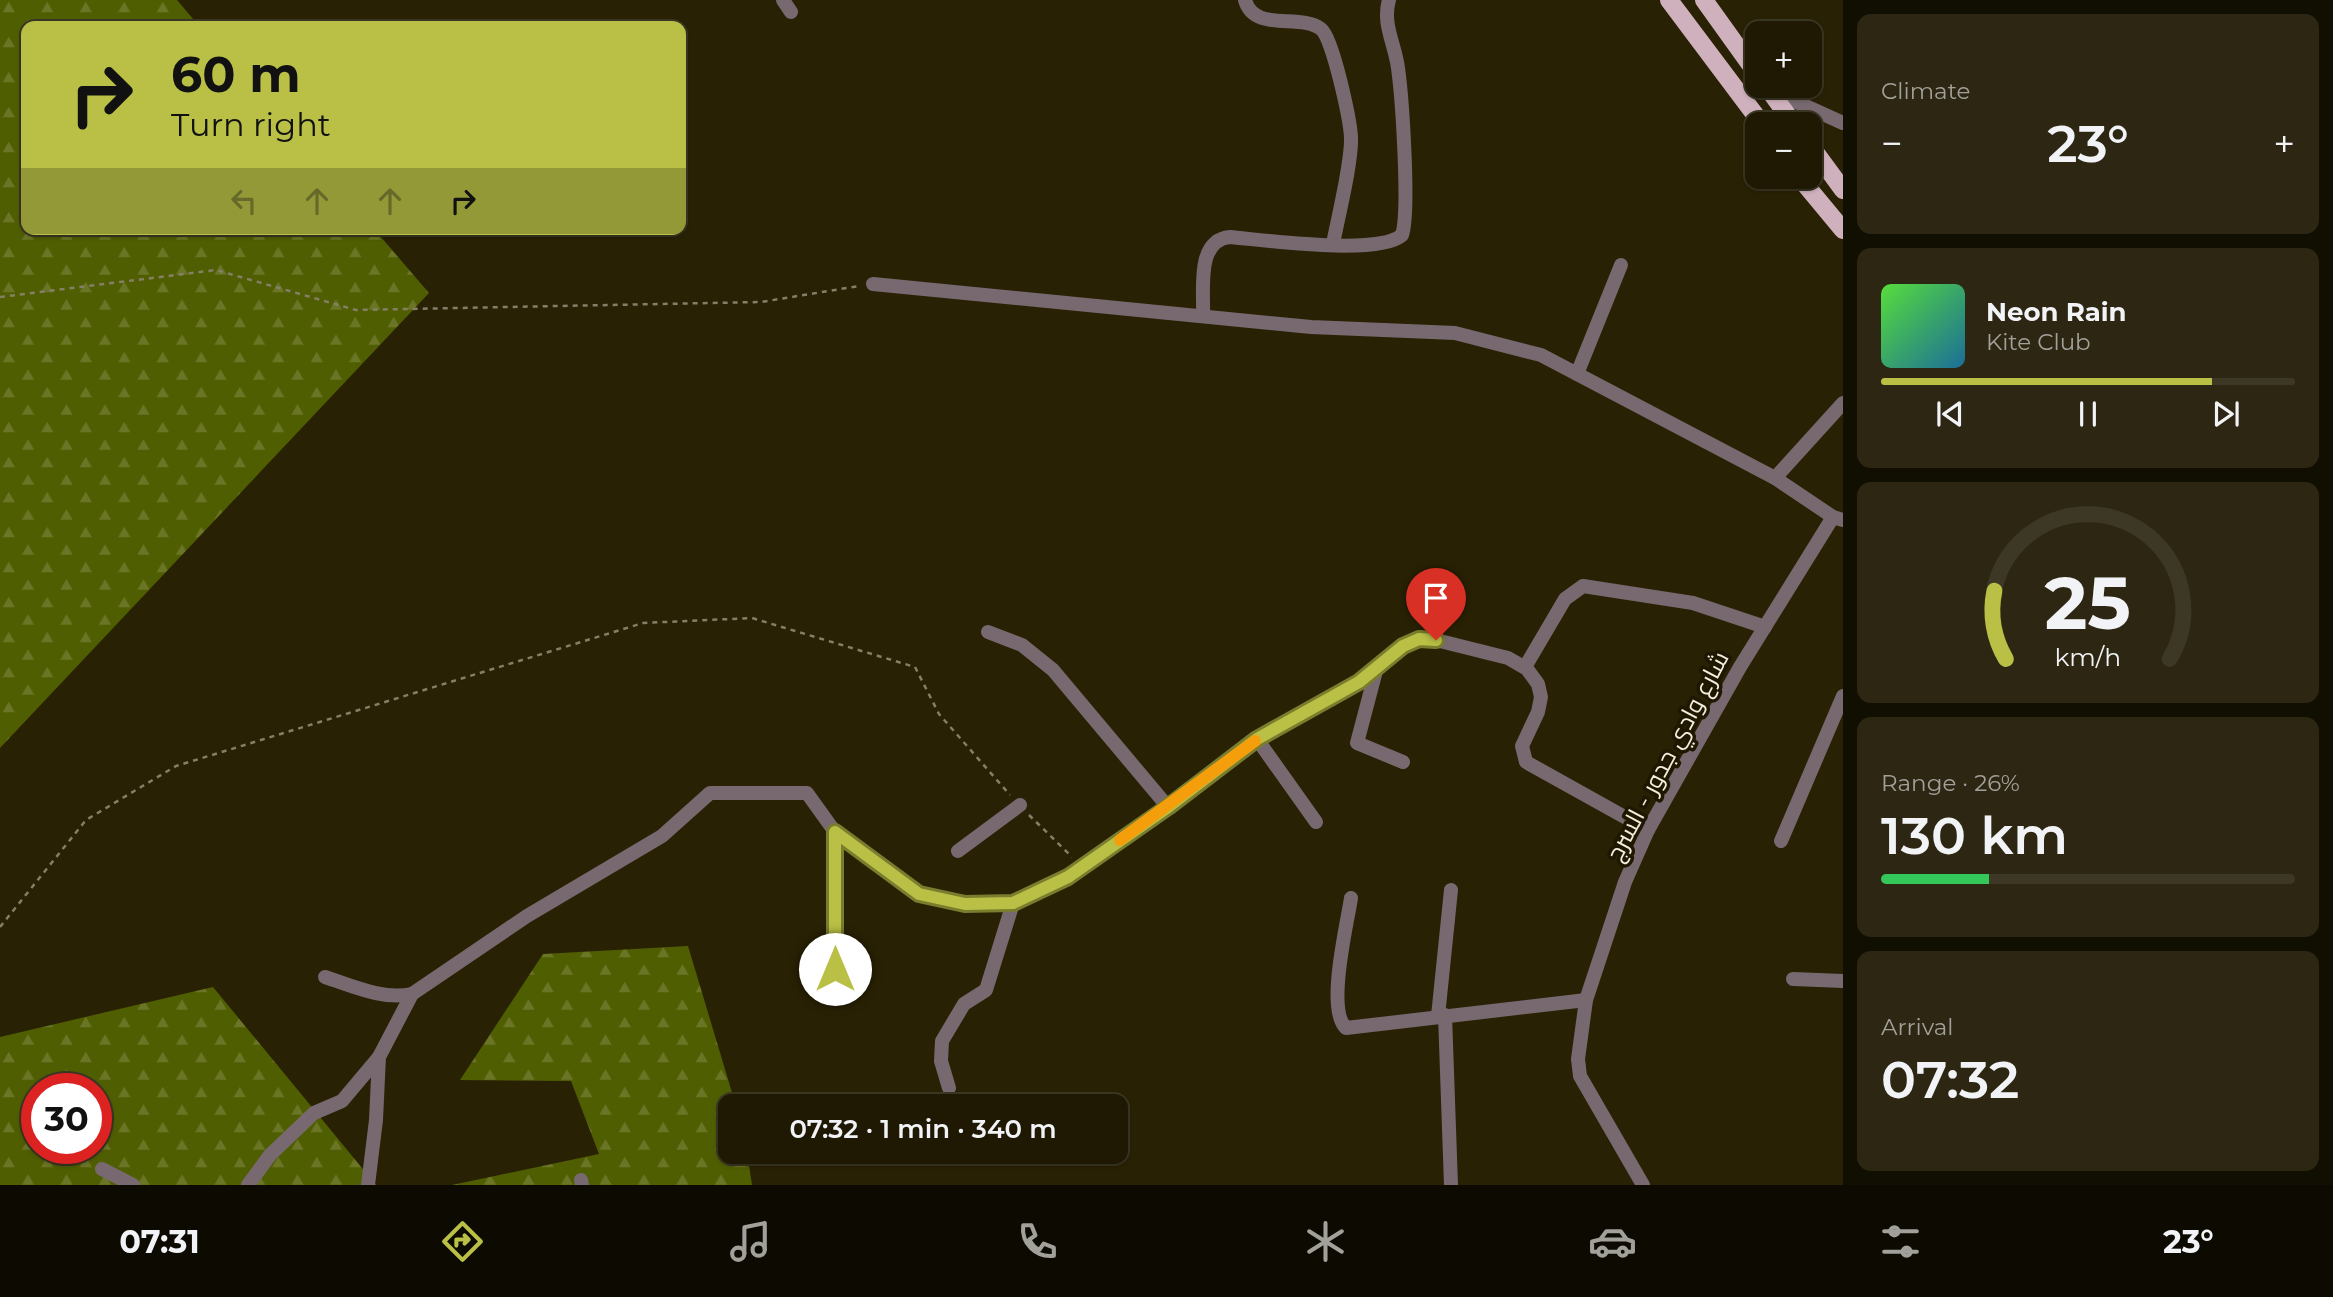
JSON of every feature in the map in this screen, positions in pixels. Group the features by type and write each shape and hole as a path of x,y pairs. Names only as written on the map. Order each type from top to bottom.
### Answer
{"main road":[{"path":"1669,0 1753,112"},
{"path":"1704,0 1745,57"},
{"path":"1822,161 1843,190"},
{"path":"1809,189 1843,230"}],"street":[{"path":"1245,0 1251,12 1259,17 1316,26 1329,40 1351,138 1333,244"},
{"path":"1203,314 1206,257 1209,248 1220,239 1230,237 1301,244 1373,245 1396,239 1404,230 1401,103 1398,66 1386,16 1389,0"},
{"path":"1787,98 1843,123"},
{"path":"1577,374 1621,265"},
{"path":"873,284 1203,314 1311,327 1455,333 1541,355 1775,478 1838,519"},
{"path":"1775,478 1843,403"},
{"name":"شارع وادي جدور - السرج","path":"1643,1185 1580,1076 1578,1059 1586,1000 1625,882 1648,830 1765,627 1838,519"},
{"path":"1525,667 1566,599 1583,586 1693,603 1765,627"},
{"path":"988,632 1022,645 1053,670 1168,807"},
{"path":"325,977 377,994 397,997 412,994 527,916 662,836 710,793 807,793 835,832 919,894 965,904 1013,903 1081,867 1168,807 1257,739 1359,682 1411,642 1429,639 1508,658 1525,667 1538,684 1541,697 1538,712 1522,746 1526,762 1648,830"},
{"path":"1377,667 1357,743 1403,762"},
{"path":"1781,841 1843,696"},
{"path":"1257,739 1316,822"},
{"path":"958,851 1020,805"},
{"path":"835,832 835,969"},
{"path":"1451,890 1442,1016 1451,1185"},
{"path":"1351,898 1337,995 1343,1026 1353,1029 1586,1000"},
{"path":"948,1088 941,1061 942,1041 964,1004 986,990 1013,903"},
{"path":"1793,979 1843,981"},
{"path":"248,1185 270,1155 314,1113 342,1101 379,1057 412,994"},
{"path":"368,1185 376,1120 379,1057"},
{"path":"102,1169 133,1185"}],"path":[{"path":"0,298 216,270 356,310 761,302 873,284"},
{"path":"0,927 86,820 176,766 643,623 752,618 915,667 939,714 1020,805 1081,867"}],"green space":[{"path":"0,0 177,0 195,21 21,21 21,235 379,235 429,293 0,748"},
{"path":"688,946 732,1094 718,1094 718,1164 749,1164 752,1185 452,1185 599,1154 571,1081 460,1080 543,954"},
{"path":"213,987 376,1185 0,1185 0,1037"}],"slow traffic":[{"path":"1120,840 1205,781 1255,741"}],"route":[{"path":"835,969 835,832 919,894 965,904 1013,903 1068,877 1205,781 1257,739 1359,682 1403,646 1419,639 1436,640"}]}
